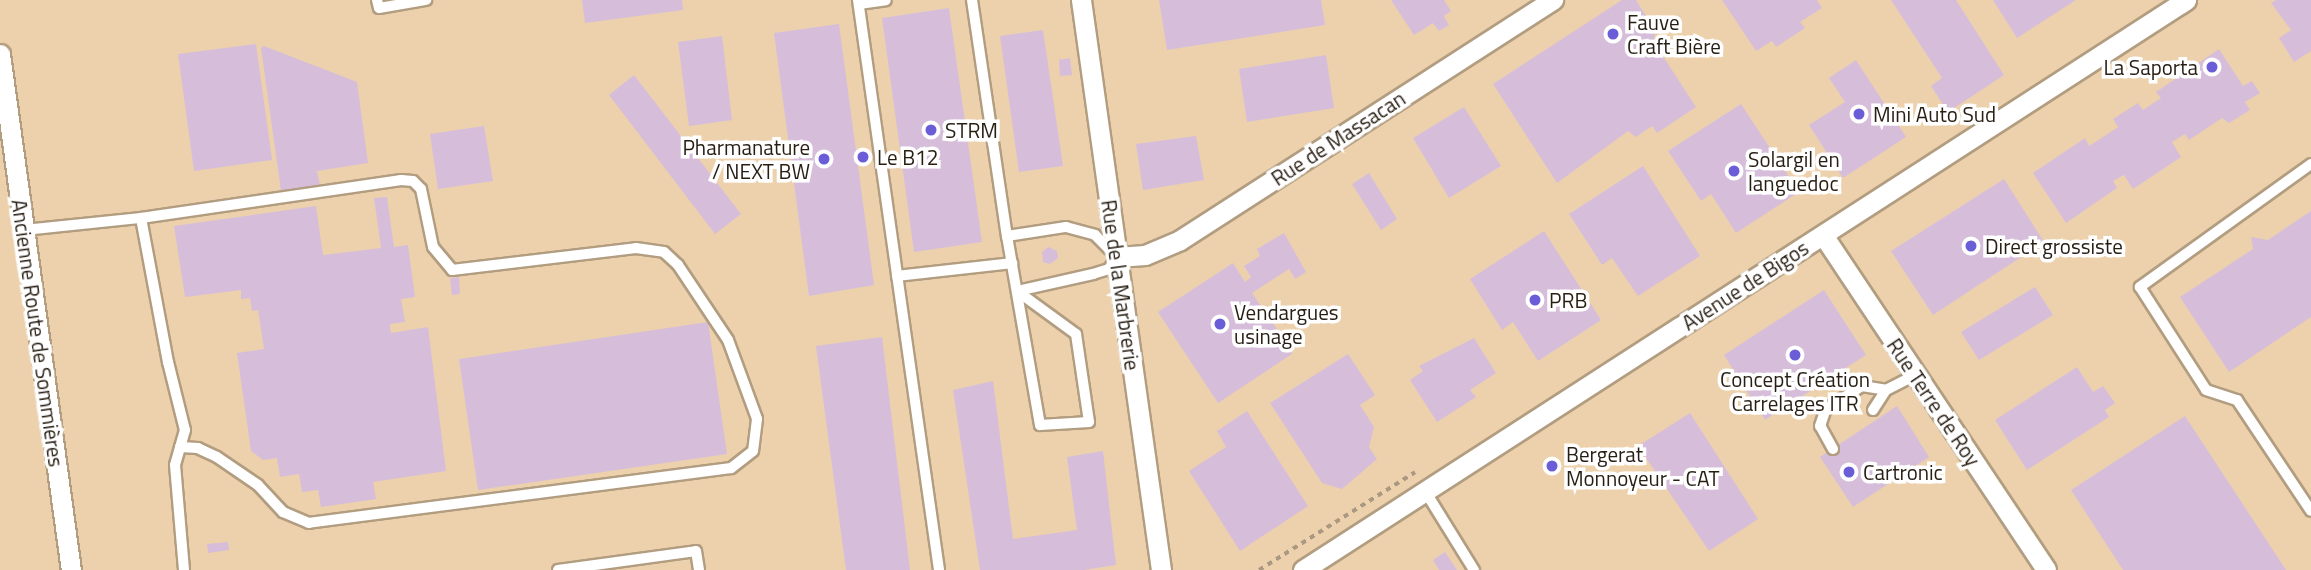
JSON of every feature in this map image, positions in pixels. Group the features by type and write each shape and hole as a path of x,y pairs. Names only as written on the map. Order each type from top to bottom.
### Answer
{"street":[{"name":"Rue de la Marbrerie","path":"1081,0 1161,570"},
{"name":"Rue de Massacan","path":"1117,257 1145,255 1180,240 1553,0"},
{"name":"Avenue de Bigos","path":"1303,570 2186,0"},
{"name":"Ancienne Route de Sommières","path":"0,54 71,570"},
{"name":"Rue Terre de Roy","path":"1823,235 2046,570"}],"lane":[{"path":"377,0 379,8 426,0"},
{"path":"886,0 858,2 939,570"},
{"path":"972,0 1007,236 1040,425 1089,422 1076,334 1017,291"},
{"path":"2311,164 2140,287 2206,390 2237,400 2311,511"},
{"path":"24,230 141,218 401,180 413,181 421,189 433,247 452,270 636,248 664,252 678,265 728,340 757,419 753,451 731,468 309,523 283,512 258,485 217,457 198,448 180,447"},
{"path":"141,218 167,362 186,430 175,465 184,570"},
{"path":"1007,236 1066,227 1095,235 1117,257 1109,269 1017,291"},
{"path":"897,276 1012,263"},
{"path":"1872,410 1886,390 1916,375"},
{"path":"1833,449 1820,426 1826,409 1862,386 1886,390"},
{"path":"1425,491 1474,570"},
{"path":"558,570 696,551 699,570"}],"shaded area":[{"path":"0,0 2311,0 2311,570 0,570"}],"building":[{"path":"582,0 682,0 683,10 585,23"},
{"path":"1159,0 1321,0 1325,25 1167,50"},
{"path":"1391,0 1444,0 1451,11 1444,16 1449,25 1439,31 1433,23 1414,35"},
{"path":"1622,0 1636,0 1656,32 1653,41 1696,107 1657,133 1652,126 1636,137 1628,131 1557,183 1493,84"},
{"path":"1722,0 1817,0 1822,8 1800,22 1805,28 1776,47 1772,41 1756,51"},
{"path":"1891,0 1956,0 2004,75 1948,112 1931,86 1942,78"},
{"path":"1993,0 2076,0 2017,38"},
{"path":"2276,0 2311,0 2311,51 2294,62 2279,38 2291,30 2271,3"},
{"name":"STRM","path":"949,8 982,242 914,252 882,18"},
{"name":"Pharmanature / NEXT BW","path":"839,24 874,285 809,296 774,33"},
{"path":"1043,30 1063,166 1019,172 1000,36"},
{"path":"722,36 732,120 689,126 678,42"},
{"path":"256,44 272,160 194,171 178,54"},
{"path":"264,46 357,82 368,163 317,171 320,185 281,191 261,48"},
{"path":"2219,49 2243,86 2252,81 2260,93 2245,102 2250,110 2229,123 2222,118 2189,140 2185,134 2172,142 2181,157 2133,189 2124,175 2113,181 2117,188 2066,223 2033,173 2085,138 2089,146 2118,127 2113,119 2138,103 2143,110 2161,98 2156,92"},
{"path":"1326,55 1334,108 1247,122 1239,69"},
{"path":"1070,58 1072,75 1060,76 1059,60"},
{"name":"Mini Auto Sud","path":"1856,60 1906,137 1843,178 1809,125 1845,102 1829,78"},
{"path":"634,75 741,214 715,234 609,95"},
{"name":"Solargil en languedoc","path":"1741,104 1799,192 1736,233 1711,194 1701,201 1668,151"},
{"path":"1464,107 1501,166 1449,198 1413,138"},
{"path":"484,126 493,181 438,189 430,134"},
{"path":"1196,136 1204,180 1143,190 1136,144"},
{"path":"1643,166 1700,256 1638,296 1612,258 1602,265 1569,214"},
{"path":"1369,173 1397,219 1381,230 1352,184"},
{"name":"Direct grossiste","path":"2004,179 2044,242 1933,315 1891,251"},
{"path":"387,197 394,247 408,245 415,297 401,299 405,322 390,324 391,333 428,327 446,471 373,482 376,499 321,507 318,490 302,492 299,474 280,477 277,458 263,460 251,451 237,353 264,349 258,310 252,311 250,298 241,299 241,290 185,297 174,226 316,206 323,255 381,248 374,198"},
{"path":"2311,211 2311,317 2229,372 2180,297 2253,249 2251,237 2268,240"},
{"name":"PRB","path":"1544,231 1601,320 1538,361 1513,322 1502,330 1470,279"},
{"name":"Vendargues usinage","path":"1284,233 1306,272 1295,279 1289,269 1252,293 1284,339 1289,335 1296,346 1290,349 1292,354 1218,403 1158,312 1233,263 1245,282 1251,277 1244,266 1260,256 1257,249"},
{"path":"1048,247 1057,251 1058,258 1050,264 1043,262 1042,252"},
{"path":"459,277 460,294 452,295 450,278"},
{"path":"2035,287 2053,315 1979,360 1961,332"},
{"name":"Concept Création Carrelages ITR","path":"1824,290 1866,355 1765,420 1724,355"},
{"path":"708,322 727,454 478,490 459,359"},
{"path":"882,337 910,570 846,570 816,346"},
{"path":"1474,338 1496,373 1470,390 1476,397 1437,422 1410,380 1423,371 1419,366"},
{"path":"1348,354 1375,395 1360,405 1374,427 1369,447 1377,459 1342,489 1322,483 1270,403"},
{"path":"2077,367 2093,392 2103,386 2115,403 2105,410 2109,417 2027,470 1995,420"},
{"path":"993,381 1013,539 1077,530 1067,457 1103,451 1116,565 1084,570 980,570 953,390"},
{"path":"1897,406 1929,457 1853,507 1820,457"},
{"path":"1247,411 1308,506 1240,551 1189,471 1226,447 1217,431"},
{"path":"1690,413 1758,519 1709,551 1638,446"},
{"path":"2185,416 2286,570 2123,570 2071,490"},
{"path":"228,542 229,550 208,553 207,544"},
{"path":"1445,552 1457,570 1439,570 1433,560"}],"place":[{"name":"Fauve Craft Bière","path":"1613,34"},
{"name":"La Saporta","path":"2212,67"},
{"name":"Mini Auto Sud","path":"1859,114"},
{"name":"STRM","path":"931,130"},
{"name":"Le B12","path":"863,157"},
{"name":"Pharmanature / NEXT BW","path":"824,159"},
{"name":"Solargil en languedoc","path":"1734,171"},
{"name":"Direct grossiste","path":"1971,246"},
{"name":"PRB","path":"1535,300"},
{"name":"Vendargues usinage","path":"1220,324"},
{"name":"Concept Création Carrelages ITR","path":"1795,355"},
{"name":"Bergerat Monnoyeur - CAT","path":"1552,466"},
{"name":"Cartronic","path":"1849,472"}]}
